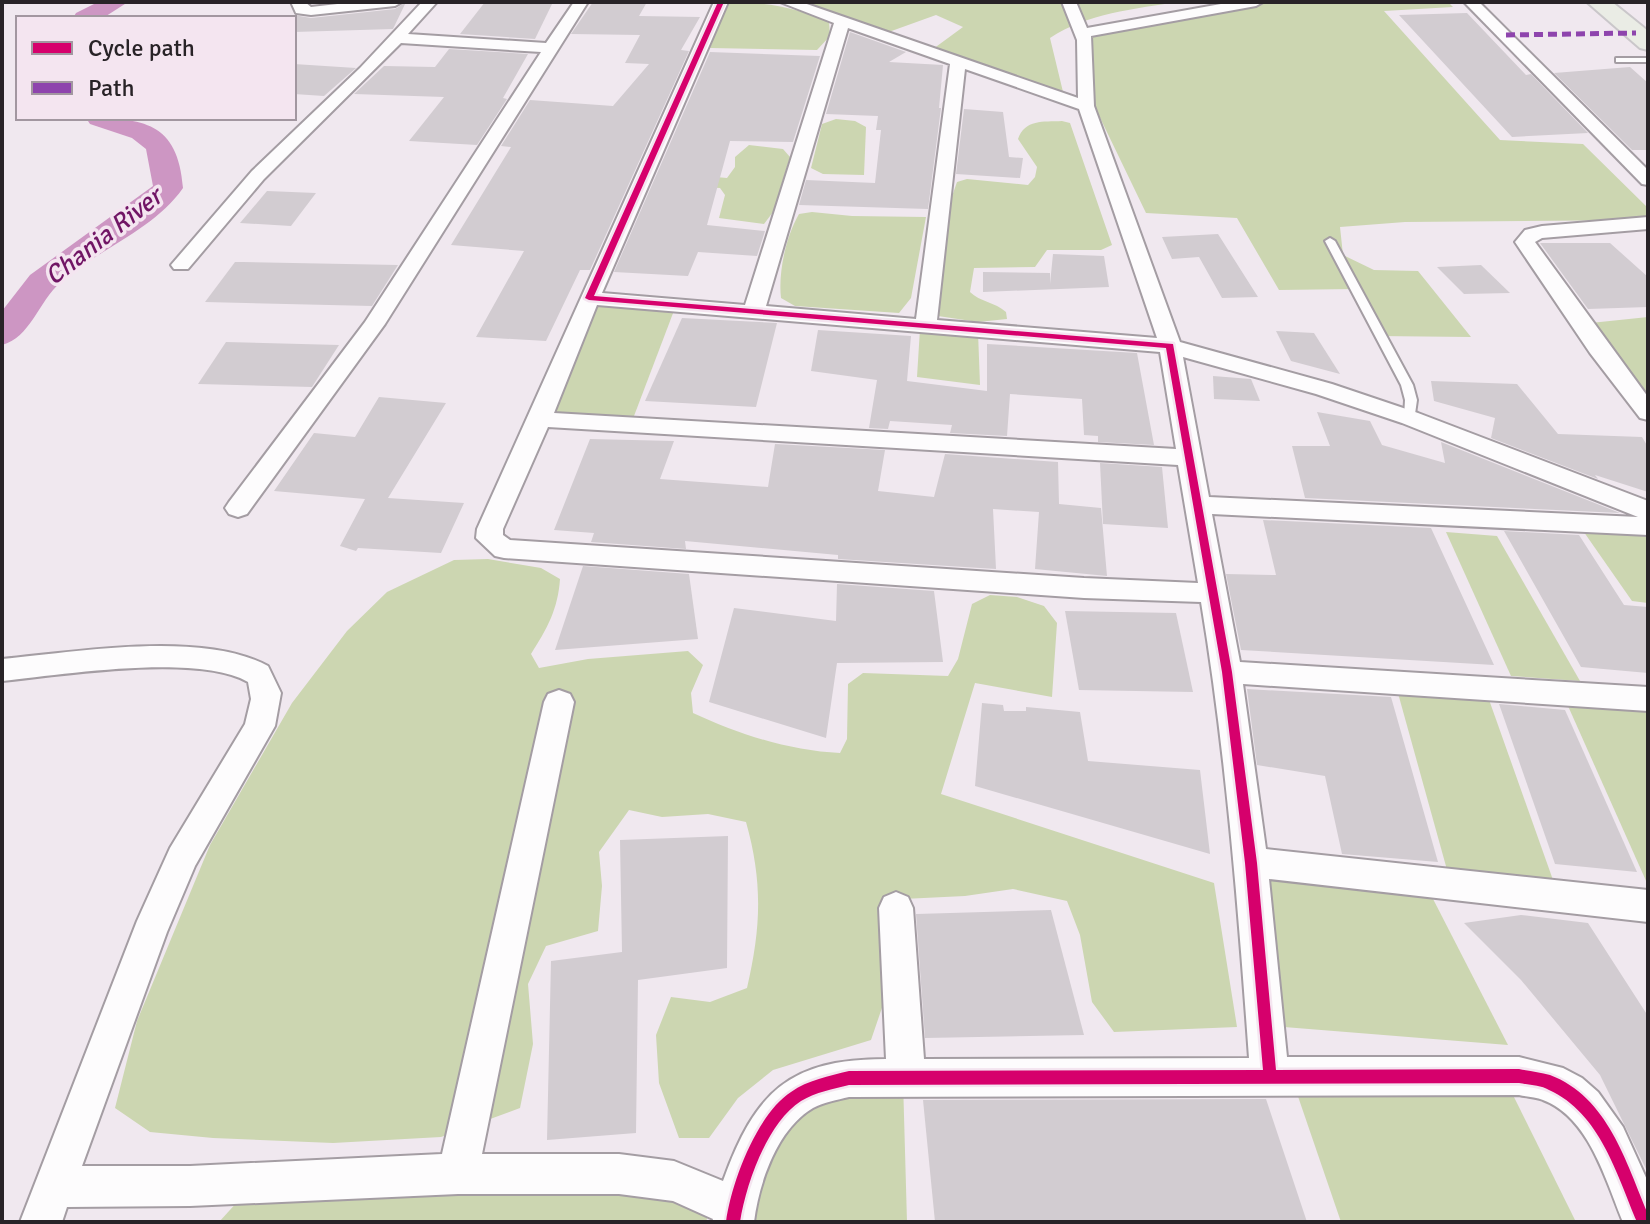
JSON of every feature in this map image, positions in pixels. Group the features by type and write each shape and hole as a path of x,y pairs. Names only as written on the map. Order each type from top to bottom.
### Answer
{"highway":[{"path":"1598,2 1648,43"}],"street":[{"path":"298,2 301,10 311,11 395,2"},
{"path":"181,265 258,175 398,38 430,2"},
{"path":"238,508 374,324 581,2"},
{"path":"721,2 589,298 540,419 490,529 489,538 504,549 1084,588 1212,593"},
{"path":"787,2 1086,106"},
{"path":"1069,2 1083,33 1086,106 1170,346 1192,458 1227,672 1251,863 1270,1075"},
{"path":"1083,33 1256,2"},
{"path":"1471,2 1648,180"},
{"path":"754,311 842,22"},
{"path":"398,38 551,48"},
{"path":"926,324 958,64"},
{"path":"1648,223 1542,232 1532,234 1525,242 1598,348 1648,413"},
{"path":"589,298 1170,346 1410,418 1648,511"},
{"path":"540,419 1192,458"},
{"path":"1199,505 1648,526"},
{"path":"2,670 200,656 241,663 257,671 266,686 267,703 260,726 182,858 149,932 48,1205 190,1186 458,1174 619,1174 674,1181 733,1214 769,1125 790,1100 814,1087 849,1078 1519,1076 1550,1083 1570,1094 1599,1121 1644,1222"},
{"path":"1227,672 1648,699"},
{"path":"458,1174 559,702"},
{"path":"1251,863 1648,906"},
{"path":"896,908 906,1078"}],"lane":[{"path":"1619,60 1648,60"},
{"path":"1330,241 1407,385 1411,400 1410,418"}],"green space":[{"path":"727,2 792,9 829,22 830,36 817,50 710,48"},
{"path":"790,2 1178,2 1096,17 1050,38 1064,96 933,49 963,27 936,15 886,33"},
{"path":"1267,2 1448,2 1453,7 1384,11 1500,140 1583,144 1648,208 1648,220 1405,222 1340,227 1343,255 1374,270 1418,271 1471,337 1377,336 1354,289 1279,290 1237,218 1146,213 1091,99 1086,38"},
{"path":"836,119 855,121 866,127 864,175 823,174 811,168 822,124"},
{"path":"1036,123 1070,123 1112,245 1101,250 1047,250 1035,267 974,268 970,292 1002,309 1007,319 978,322 938,316 949,205 957,182 967,179 1028,185 1035,177 1037,167 1018,139 1021,133"},
{"path":"749,145 783,149 790,157 773,212 764,224 719,218 725,195 720,188 687,186 705,176 727,178 735,167 735,157"},
{"path":"799,214 926,217 911,298 899,313 795,306 781,298 782,266 790,233"},
{"path":"594,302 675,308 634,416 549,414"},
{"path":"1648,317 1648,407 1581,324"},
{"path":"920,329 978,332 980,385 917,377"},
{"path":"1579,525 1648,528 1648,603 1632,601"},
{"path":"1446,532 1497,536 1580,681 1511,676"},
{"path":"488,559 541,568 560,579 551,618 531,654 539,668 588,659 688,651 703,665 691,693 693,713 765,740 821,752 840,753 847,739 848,684 863,673 948,676 958,659 972,604 990,595 1017,597 1044,606 1057,623 1052,697 975,683 941,794 1214,883 1237,1027 1114,1032 1092,1002 1080,935 1067,901 1013,889 965,896 903,899 886,996 871,1040 773,1070 738,1098 709,1138 679,1138 659,1083 656,1035 671,997 710,1002 747,988 757,925 755,865 746,822 708,814 662,817 629,810 599,852 602,886 598,931 546,946 528,984 533,1044 520,1108 441,1137 333,1143 150,1132 115,1108 137,1021 210,845 292,703 347,631 387,592 454,560"},
{"path":"1396,686 1487,694 1553,880 1449,877"},
{"path":"1564,697 1648,702 1648,883 1647,883"},
{"path":"1247,876 1431,895 1508,1045 1284,1027"},
{"path":"1291,1076 1506,1081 1576,1222 1341,1222"},
{"path":"903,1080 907,1222 750,1222 776,1125 837,1096"},
{"path":"650,1181 708,1215 706,1222 219,1222 250,1188"}],"building":[{"path":"406,2 393,29 296,32 294,15 311,18 395,9"},
{"path":"485,2 553,2 535,39 460,34"},
{"path":"593,2 647,2 639,16 700,17 681,50 689,51 590,270 580,270 546,341 476,337 524,251 451,245 511,147 501,146 530,100 613,106 649,64 625,63 640,35 571,34"},
{"path":"1467,13 1526,75 1531,74 1588,133 1512,137 1399,15"},
{"path":"850,32 906,52 889,62 943,65 941,108 928,209 799,205 806,180 875,183 881,130 876,130 878,116 826,114"},
{"path":"449,49 528,54 503,98 507,99 477,145 409,141 444,97 354,94 384,66 435,67"},
{"path":"710,52 820,56 793,142 730,141 707,225 765,231 757,256 698,252 688,276 614,272"},
{"path":"296,64 356,68 324,96 296,94"},
{"path":"1630,67 1648,83 1648,150 1632,150 1554,73"},
{"path":"964,109 1003,112 1009,157 1023,158 1020,178 956,174"},
{"path":"267,191 316,193 291,226 240,223"},
{"path":"1218,234 1258,297 1222,298 1199,257 1172,259 1162,237"},
{"path":"1540,243 1610,243 1648,277 1648,307 1588,309"},
{"path":"1053,254 1104,256 1109,287 983,292 983,272 1050,273 1050,284"},
{"path":"235,262 398,265 372,306 205,302"},
{"path":"1481,265 1510,293 1464,294 1437,267"},
{"path":"682,318 777,323 756,407 645,401"},
{"path":"818,330 911,336 907,381 987,391 987,344 1137,353 1154,445 1098,442 1098,436 1084,435 1082,399 1010,394 1007,436 950,433 952,425 890,421 888,429 869,428 877,380 811,371"},
{"path":"1276,331 1314,333 1340,374 1291,361"},
{"path":"226,342 339,345 312,387 198,384"},
{"path":"1213,376 1251,379 1260,401 1214,399"},
{"path":"1431,381 1517,384 1558,434 1642,437 1648,447 1648,492 1595,475 1598,479 1491,438 1495,418 1434,401"},
{"path":"379,397 446,403 388,498 464,503 441,553 358,548 356,551 340,546 365,499 274,491 314,433 355,437"},
{"path":"1317,412 1370,421 1382,445 1445,463 1441,442 1620,513 1305,498 1292,446 1330,446"},
{"path":"590,439 674,441 660,479 768,487 775,444 885,450 878,491 934,497 945,454 1058,462 1059,504 1101,508 1107,576 1035,569 1039,512 993,509 996,569 838,559 838,555 685,541 686,549 591,542 594,533 554,530"},
{"path":"1100,463 1162,467 1168,528 1103,524"},
{"path":"1263,520 1431,528 1494,665 1241,650 1226,574 1276,575"},
{"path":"1504,531 1579,535 1624,605 1648,607 1648,673 1581,667"},
{"path":"583,566 689,574 698,639 555,650"},
{"path":"837,584 934,591 943,662 837,663 826,738 709,702 734,608 836,621"},
{"path":"1065,611 1176,613 1193,692 1079,690"},
{"path":"1247,689 1391,697 1438,862 1342,854 1325,776 1257,765"},
{"path":"982,703 1003,705 1004,711 1026,711 1026,707 1080,712 1088,761 1200,770 1210,854 975,786"},
{"path":"1499,704 1565,710 1637,872 1555,864"},
{"path":"728,836 727,968 638,980 636,1133 547,1140 551,961 622,952 620,840"},
{"path":"1051,910 1084,1035 925,1038 916,914"},
{"path":"1521,915 1588,923 1648,1016 1648,1173 1600,1075 1521,980 1464,923"},
{"path":"1266,1099 1307,1222 935,1222 923,1100"}],"waterway":[{"name":"Chania River","path":"89,16 116,2"},
{"name":"Chania River","path":"2,334 48,276 140,212 168,188 167,169 159,145 142,132 106,120"}],"marked path":[{"path":"1506,35 1636,33"}],"cycle path":[{"path":"721,2 589,298 1170,346 1227,672 1251,863 1270,1075"},
{"path":"733,1222 739,1192 753,1156 781,1110 804,1092 849,1078 1519,1076 1549,1082 1568,1092 1584,1106 1609,1142 1644,1222"}]}
